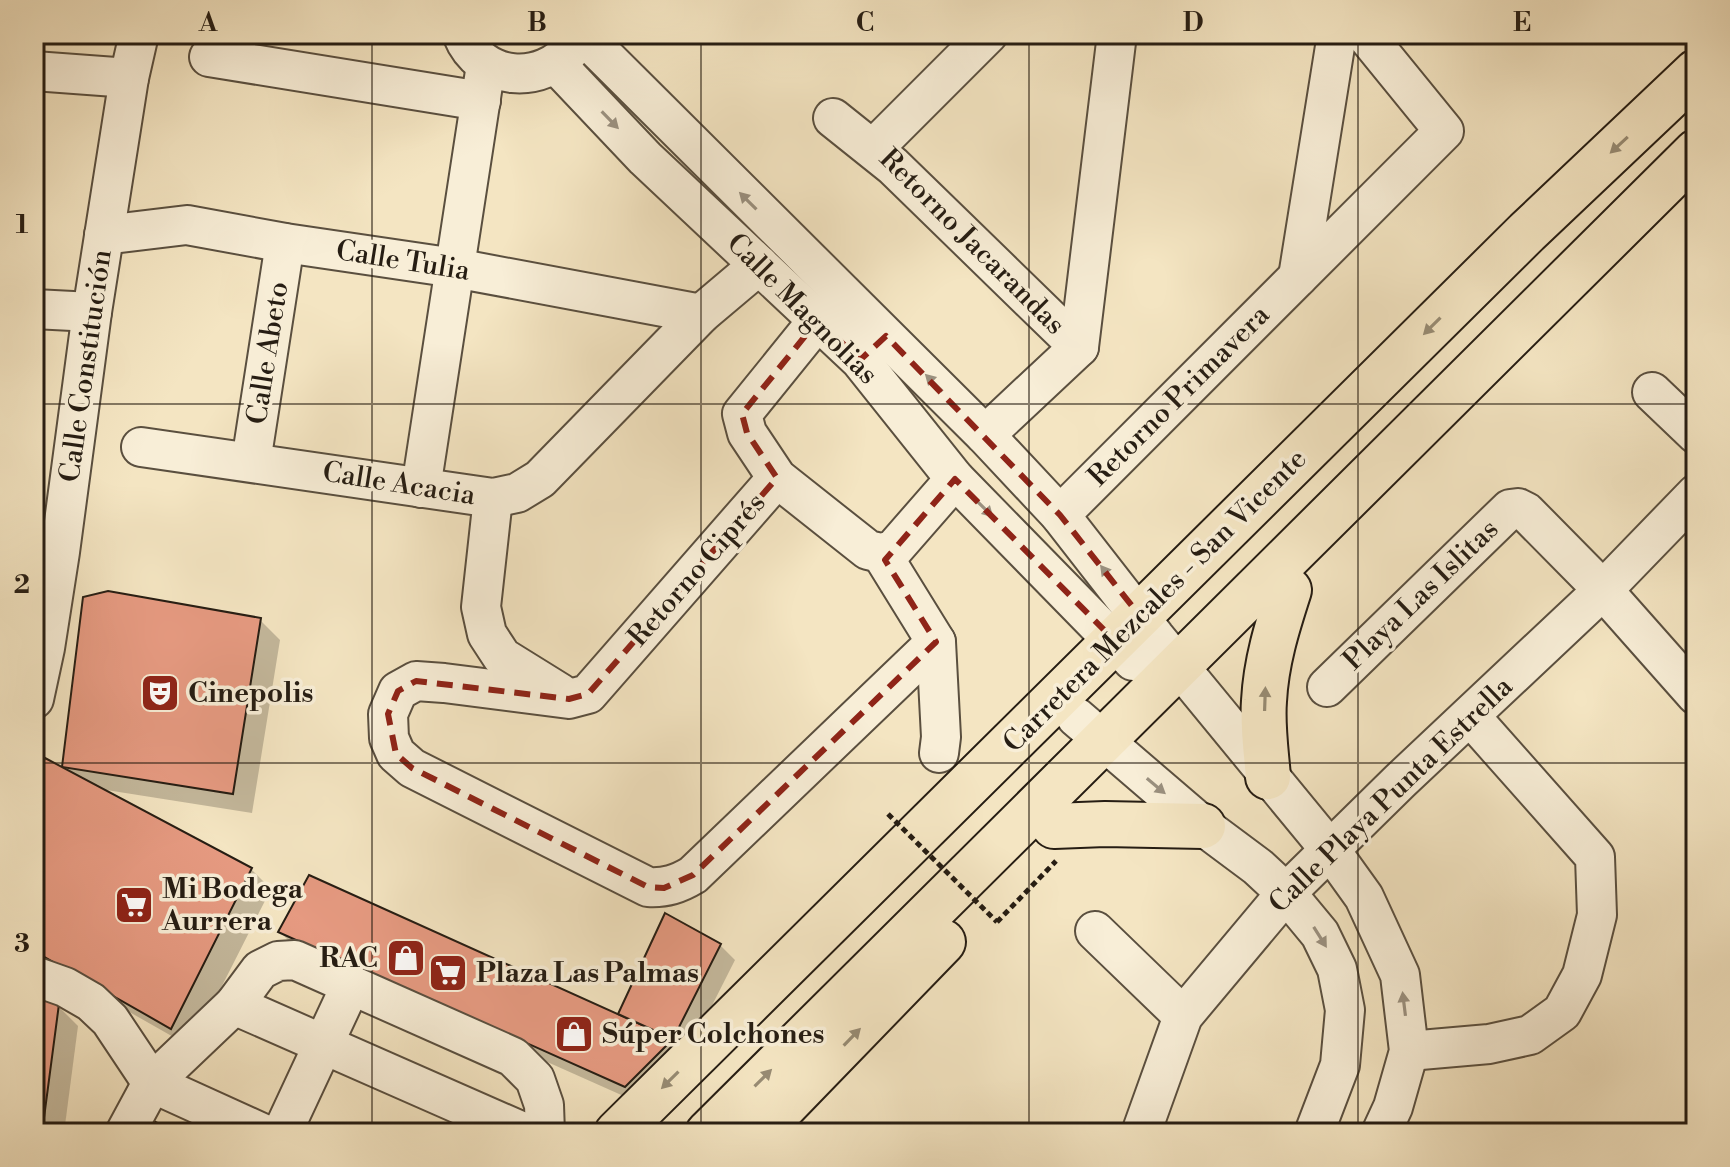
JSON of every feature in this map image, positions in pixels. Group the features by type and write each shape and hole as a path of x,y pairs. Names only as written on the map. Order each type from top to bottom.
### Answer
{"main road":[{"name":"Carretera Mezcales - San Vicente","path":"758,1133 1068,826 1101,739 1153,651 1527,232 1696,72"},
{"name":"Carretera Mezcales - San Vicente","path":"708,1133 1101,739 1153,651 1696,110"},
{"name":"Carretera Mezcales - San Vicente","path":"617,1133 1153,651 1696,152"},
{"name":"Carretera Mezcales - San Vicente","path":"1153,651 1289,590 1696,181"},
{"path":"1268,777 1263,705 1266,677 1289,590"},
{"name":"Carretera Mezcales - San Vicente","path":"658,1133 1101,739"},
{"path":"1068,826 1203,826"}],"street":[{"name":"Calle Constitución","path":"34,699 45,648 47,551 92,312 129,78 139,34"},
{"path":"421,488 483,83 462,34"},
{"name":"Calle Magnolias","path":"1153,651 955,479 873,348 783,236 581,34 571,50 556,64 645,158 818,320 873,348 985,435 1060,515 1153,651"},
{"name":"Retorno Jacarandas","path":"988,34 873,149 1079,347"},
{"name":"Retorno Jacarandas","path":"985,435 1079,347 1117,34"},
{"path":"1298,277 1337,34"},
{"name":"Retorno Primavera","path":"1060,515 1444,131 1365,34"},
{"path":"209,57 483,83 509,73 533,73 556,64"},
{"path":"34,71 129,78"},
{"path":"833,118 873,149"},
{"name":"Calle Tulia","path":"104,235 187,225 455,268 701,314"},
{"name":"Calle Abeto","path":"251,462 285,243"},
{"name":"Calle Acacia","path":"141,447 493,498 517,493 540,479 701,314 759,265"},
{"path":"34,309 92,312"},
{"path":"777,478 747,433 742,414 818,320"},
{"path":"1652,392 1696,434"},
{"name":"Retorno Ciprés","path":"578,697 777,478 868,550 881,553"},
{"path":"939,753 941,737 936,642 881,553 893,550 955,479"},
{"name":"Calle Playa Punta Estrella","path":"1141,1133 1183,1016 1286,893 1603,590 1696,494"},
{"path":"493,498 481,607 487,634 502,657 578,697"},
{"name":"Playa Las Islitas","path":"1327,687 1510,509 1518,508 1526,512 1603,590"},
{"path":"1603,590 1696,695"},
{"path":"578,697 416,681 398,691 388,714 389,738 396,754 412,768 648,887 664,888 693,875 936,642"},
{"path":"1153,651 1268,777 1331,851 1364,897 1400,975 1409,1051 1393,1107 1381,1133"},
{"path":"1409,1051 1489,1044 1530,1035 1562,1012 1582,975 1597,915 1595,857 1470,716"},
{"path":"1101,739 1203,826 1258,867 1286,893 1320,934 1337,969 1345,1010 1340,1065 1314,1133"},
{"path":"1095,931 1183,1016"},
{"path":"125,1133 152,1083 234,1005 260,970 278,961 295,960 513,1057 535,1079 544,1105 545,1133"},
{"path":"34,976 65,987 91,1002 110,1020 152,1083 262,1133"},
{"path":"282,1133 351,985"},
{"path":"234,1005 525,1133"}],"path":[{"path":"895,806 888,814 997,922 1069,848 1068,826"}],"highlighted area":[{"path":"818,320 860,360 886,336 1060,515 1140,616 1115,641 955,479 885,560 936,642 693,875 664,888 648,887 412,768 396,754 388,714 398,691 416,681 569,699 588,694 777,478 747,433 742,414"}],"building":[{"name":"Cinepolis","path":"108,591 261,618 233,794 62,767 83,597"},
{"name":"Mi Bodega Aurrera","path":"45,758 252,868 171,1029 34,951 34,790"},
{"name":"Plaza Las Palmas","path":"309,875 673,1039 625,1087 278,932"},
{"path":"665,913 721,944 673,1039 618,1014"},
{"path":"34,997 59,1004 42,1133 34,1133"},
{"path":"149,1119 179,1133 142,1133"}],"place":[{"name":"Cinepolis","path":"160,693"},
{"name":"Mi Bodega Aurrera","path":"134,905"},
{"name":"RAC","path":"406,958"},
{"name":"Plaza Las Palmas","path":"448,973"},
{"name":"Súper Colchones","path":"574,1034"}]}
